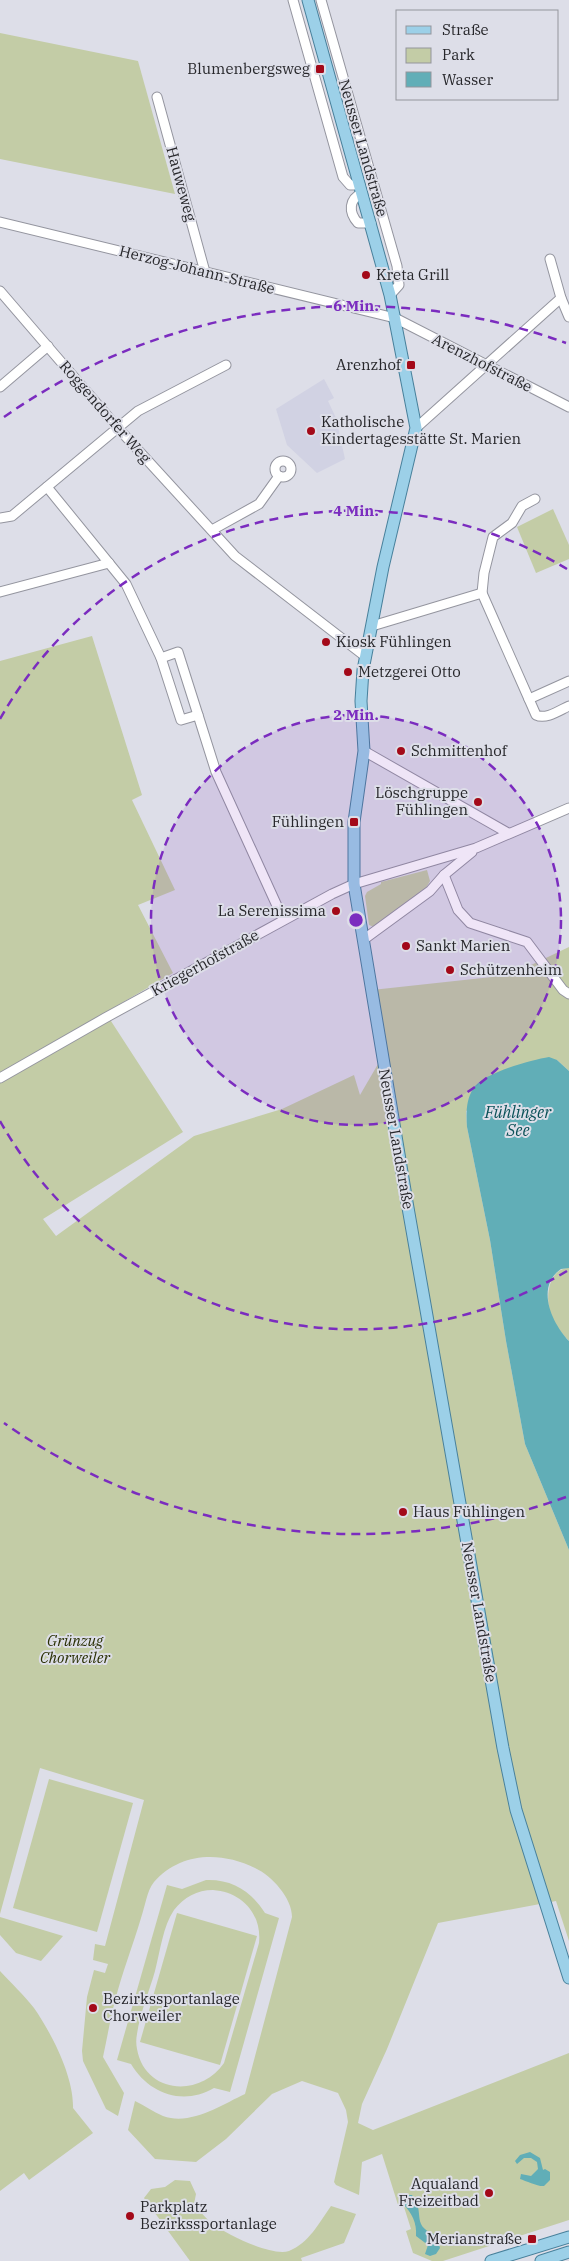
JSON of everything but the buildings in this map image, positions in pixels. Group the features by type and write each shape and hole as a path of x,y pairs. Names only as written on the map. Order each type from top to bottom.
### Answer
{"main road":[{"name":"Neusser Landstraße","path":"308,0 390,295 416,428 385,558 366,657 361,701 364,751 354,822 354,884 503,1748 518,1819 569,1978"},
{"path":"491,2261 569,2237"},
{"path":"541,2261 569,2252"}],"street":[{"name":"Neusser Landstraße","path":"293,0 354,219 358,223 371,223"},
{"name":"Neusser Landstraße","path":"321,0 397,266 399,285 390,295"},
{"name":"Hauweweg","path":"157,97 205,272"},
{"name":"Neusser Landstraße","path":"345,182 361,189 351,203"},
{"name":"Herzog-Johann-Straße","path":"0,222 395,318"},
{"path":"550,259 561,298 569,317"},
{"name":"Roggendorfer Weg","path":"0,291 116,427 235,556 366,657"},
{"path":"416,428 561,298"},
{"name":"Arenzhofstraße","path":"395,318 569,406"},
{"path":"0,388 48,346"},
{"path":"0,518 12,516 138,410 226,365"},
{"path":"212,530 259,504 279,476"},
{"path":"47,487 109,563 132,597 161,658 181,720 198,715"},
{"path":"535,499 522,506 512,523 493,537 484,574 482,593 536,715 540,717 547,716 569,706"},
{"path":"0,592 109,563"},
{"path":"372,626 482,593"},
{"path":"161,658 178,652 216,772 283,919"},
{"path":"529,699 569,681"},
{"path":"364,751 508,833"},
{"name":"Kriegerhofstraße","path":"0,1078 283,919 354,884 476,848 569,808"},
{"name":"Kriegerhofstraße","path":"363,940 430,891 444,875 476,848"},
{"path":"444,875 462,916 470,923 527,942 563,990 569,994"}],"shaded area":[{"name":"Katholische Kindertagesstätte St. Marien","path":"324,379 334,398 328,401 336,418 345,459 317,473 287,445 276,409"}],"green space":[{"path":"0,33 138,61 175,194 0,159"},
{"path":"553,509 569,545 569,559 536,573 517,527"},
{"path":"92,636 142,795 132,800 175,890 138,905 173,973 0,1074 0,661"},
{"path":"427,870 430,881 425,890 374,927 369,925 365,896 367,892 381,884 381,882"},
{"name":"Grünzug Chorweiler","path":"569,947 569,1071 557,1060 466,1111 467,1127 490,1240 525,1444 569,1550 569,1941 556,1901 438,1923 387,2049 362,2104 358,2123 373,2130 569,2053 569,2220 443,2261 432,2261 413,2253 406,2231 411,2229 404,2207 399,2208 382,2154 362,2162 359,2195 336,2185 334,2182 348,2122 346,2110 338,2093 302,2081 272,2094 226,2139 196,2162 155,2159 128,2130 135,2101 163,2116 184,2118 206,2113 245,2094 292,1917 289,1902 285,1895 268,1876 242,1862 215,1857 202,1857 176,1865 164,1872 152,1885 118,1991 103,2057 124,2093 118,2116 106,2109 83,2061 82,2051 87,1997 94,1970 105,1973 108,1964 93,1960 95,1944 105,1946 144,1800 40,1768 0,1914 0,1082 109,1018 183,1132 43,1219 56,1236 194,1136 282,1109 354,1075 360,1095 385,1052 372,990 510,975"},
{"path":"569,1268 569,1341 552,1319 548,1305 551,1281 560,1270"},
{"path":"49,1779 133,1803 97,1932 13,1908"},
{"path":"206,1880 232,1884 254,1898 265,1913 279,1918 230,2092 214,2088 190,2096 168,2094 157,2090 147,2083 131,2064 117,2060 167,1885 182,1889","holes":["207,1890 233,1895 248,1906 257,1923 259,1943 224,2063 214,2074 201,2082 188,2086 174,2086 162,2082 151,2075 142,2064 136,2042 140,2018 155,1971 164,1931 170,1916 182,1901 196,1893"]},
{"path":"177,1913 257,1936 220,2065 140,2042"},
{"path":"0,1917 63,1936 41,1961 16,1953 0,1935"},
{"path":"0,1971 30,2003 48,2030 66,2070 70,2083 73,2108 93,2133 29,2180 24,2173 0,2191"},
{"path":"175,2180 190,2181 196,2194 194,2204 213,2224 238,2239 272,2251 289,2251 302,2243 313,2232 331,2206 356,2214 344,2243 301,2258 302,2261 190,2261 144,2198 151,2189 165,2187"}],"water":[{"name":"Fühlinger See","path":"549,1057 557,1060 569,1071 569,1268 561,1269 553,1277 549,1285 548,1295 552,1315 569,1341 569,1550 525,1444 490,1240 467,1127 469,1098 478,1083 508,1068"},
{"path":"530,2152 540,2158 543,2170 545,2169 550,2172 550,2180 544,2186 520,2179 521,2174 531,2176 538,2169 537,2162 531,2158 524,2158 517,2164 515,2161 520,2155"},
{"path":"408,2195 412,2195 416,2202 421,2224 424,2228 440,2236 438,2242 440,2248 436,2254 430,2256 425,2254 428,2245 416,2236 413,2218 403,2204 404,2199"}],"place":[{"name":"Blumenbergsweg","path":"320,69"},
{"name":"Kreta Grill","path":"366,275"},
{"name":"Arenzhof","path":"411,365"},
{"name":"Katholische Kindertagesstätte St. Marien","path":"311,431"},
{"name":"Kiosk Fühlingen","path":"326,642"},
{"name":"Metzgerei Otto","path":"348,672"},
{"name":"Schmittenhof","path":"401,751"},
{"name":"Löschgruppe Fühlingen","path":"478,802"},
{"name":"Fühlingen","path":"354,822"},
{"name":"La Serenissima","path":"336,911"},
{"name":"Sankt Marien","path":"406,946"},
{"name":"Schützenheim","path":"450,970"},
{"name":"Haus Fühlingen","path":"403,1512"},
{"name":"Bezirkssportanlage Chorweiler","path":"93,2008"},
{"name":"Aqualand Freizeitbad","path":"489,2193"},
{"name":"Parkplatz Bezirkssportanlage","path":"130,2216"},
{"name":"Merianstraße","path":"532,2239"}]}
